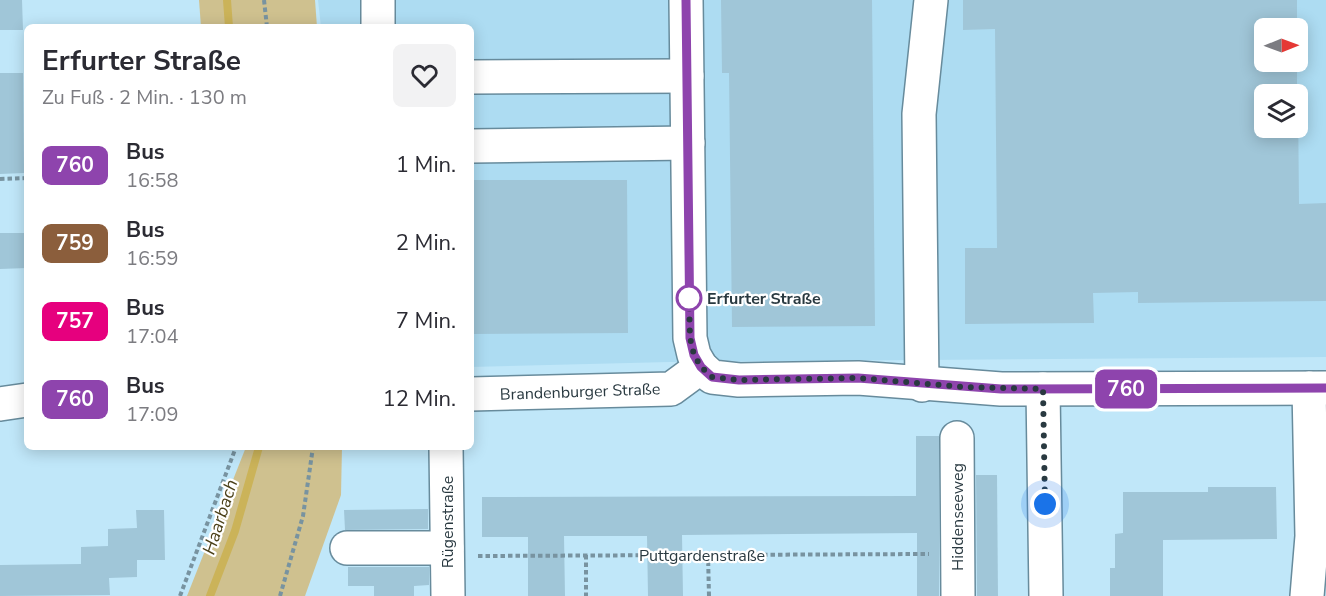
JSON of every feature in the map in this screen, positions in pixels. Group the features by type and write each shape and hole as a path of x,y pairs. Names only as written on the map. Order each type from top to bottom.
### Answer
{"street":[{"path":"378,0 378,24"},
{"path":"686,0 690,338 694,355 701,367 712,377 739,380 858,378 921,385 1043,389 1317,388 1312,536 1307,596"},
{"path":"921,385 919,114 931,0"},
{"path":"474,77 687,76"},
{"path":"474,146 688,143"},
{"name":"Brandenburger Straße","path":"474,394 671,389 701,367"},
{"path":"1043,389 1046,596"},
{"path":"0,404 24,400"},
{"name":"Hiddenseeweg","path":"957,438 958,596"},
{"name":"Rügenstraße","path":"446,450 448,596"},
{"path":"347,548 447,552"}],"path":[{"path":"264,0 267,24"},
{"path":"0,178 24,178"},
{"path":"180,596 235,450"},
{"path":"280,596 303,516 313,450"},
{"name":"Puttgardenstraße","path":"447,552 586,555 957,554"},
{"path":"708,554 709,596"},
{"path":"586,555 586,596"}],"shaded area":[{"path":"199,0 315,0 317,24 201,24"},
{"path":"318,0 1326,0 1326,357 670,362 474,367 474,24 321,24"},
{"path":"245,450 342,450 341,495 305,596 187,596"}],"building":[{"path":"0,0 22,0 23,30 0,30"},
{"path":"721,0 872,0 875,326 732,327 729,73 722,73"},
{"path":"963,0 1297,0 1297,18 1254,18 1254,72 1297,72 1297,84 1254,84 1254,138 1298,138 1299,204 1326,203 1326,301 1138,303 1138,292 1093,293 1094,323 965,324 965,248 997,248 995,29 963,30"},
{"path":"0,73 23,73 24,173 0,174"},
{"path":"474,180 627,180 628,333 474,334"},
{"path":"0,233 24,233 24,268 0,269"},
{"path":"916,436 939,436 939,596 917,596 917,533 682,535 683,596 648,596 647,536 564,536 565,596 528,596 528,537 482,537 482,497 916,496"},
{"path":"976,475 997,475 998,596 977,596"},
{"path":"1208,487 1276,487 1277,539 1163,540 1163,596 1110,596 1110,568 1115,568 1115,534 1123,533 1123,492 1208,492"},
{"path":"428,509 428,529 345,530 344,510"},
{"path":"136,510 164,510 165,560 137,560 137,577 109,578 110,595 0,596 0,565 81,564 81,547 108,546 108,529 137,528"},
{"path":"348,567 429,567 429,585 414,586 414,596 374,596 374,586 348,586"}],"waterway":[{"name":"Haarbach","path":"227,0 229,24"},
{"name":"Haarbach","path":"210,596 235,531 258,450"}],"bus line":[{"name":"760","path":"686,0 690,338 694,355 701,367 712,377 739,380 858,378 921,385 1001,389 1326,388"}],"place":[{"name":"Erfurter Straße","path":"689,298"}],"route":[{"path":"689,298 690,338 694,355 701,367 712,377 739,380 858,378 921,385 1043,389 1045,504"}]}
